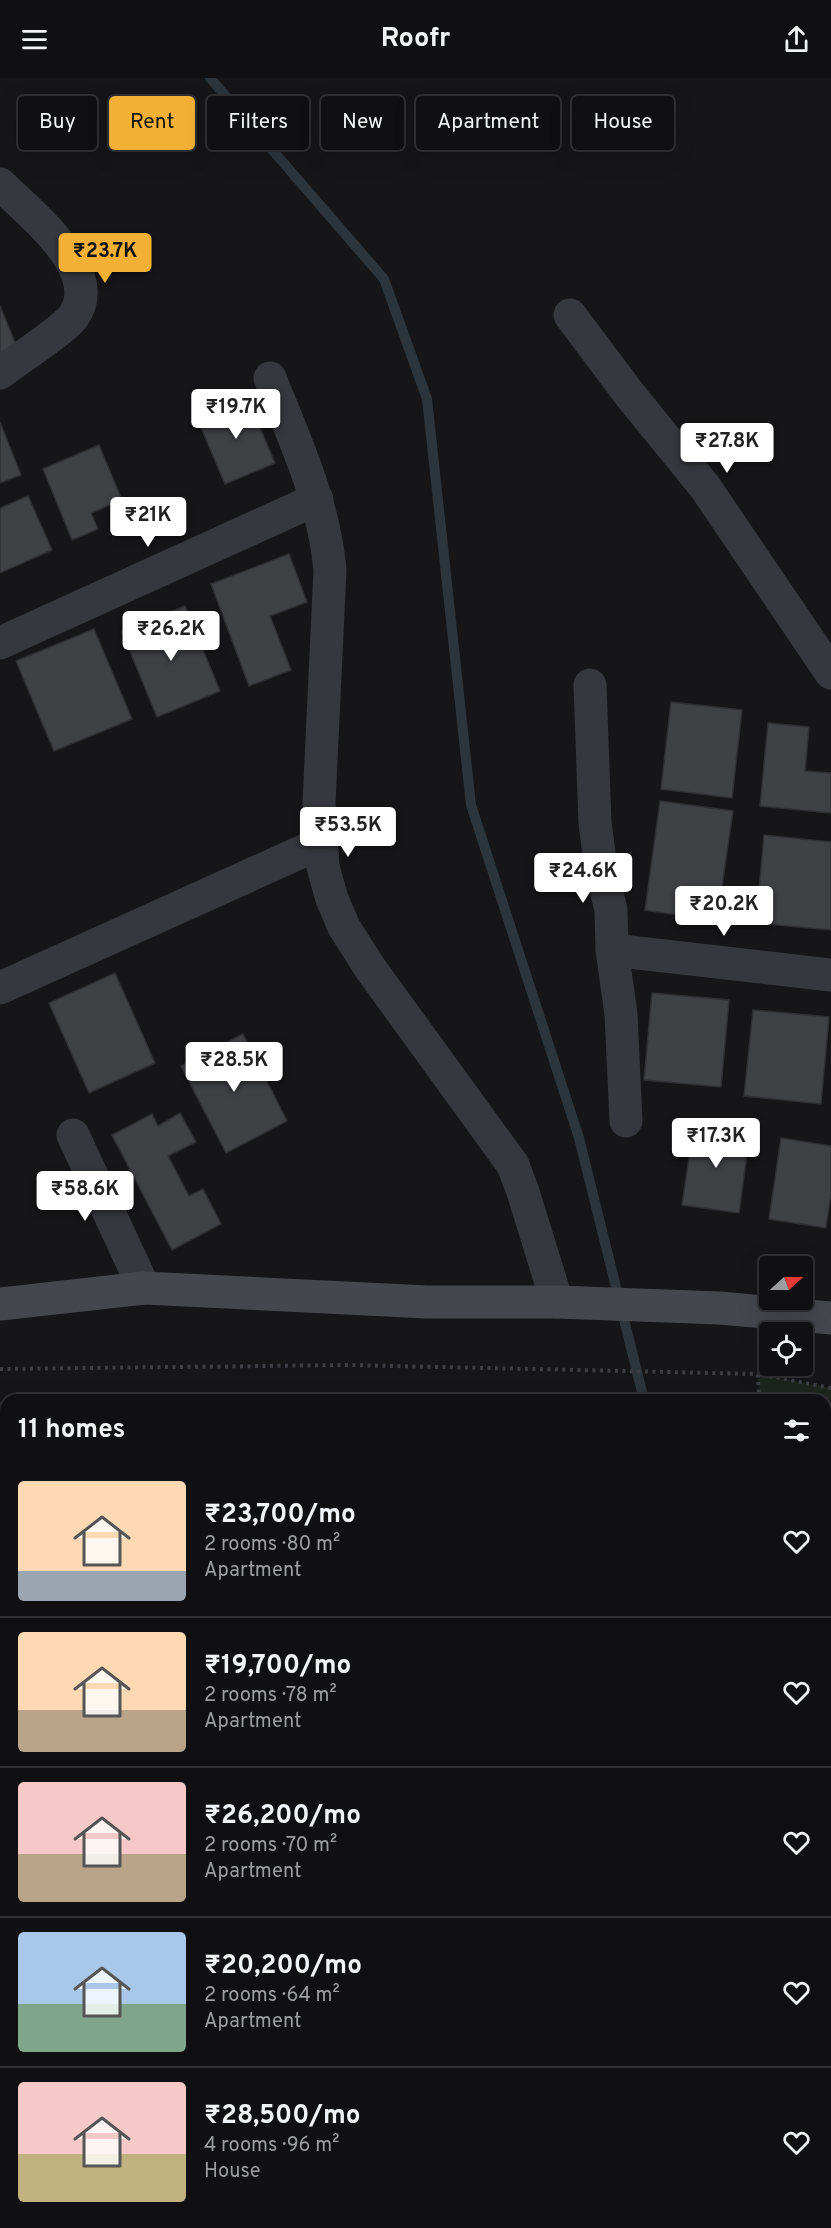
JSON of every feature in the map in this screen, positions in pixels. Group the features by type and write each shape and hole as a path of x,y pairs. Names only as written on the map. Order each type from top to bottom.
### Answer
{"main road":[{"path":"0,1304 144,1288 428,1302 638,1304 720,1308 831,1318"}],"street":[{"path":"0,184 76,266 79,306 71,319 0,372"},
{"path":"570,315 630,395 705,487 831,673"},
{"path":"270,378 317,499 327,536 330,570 319,803 326,878 344,927 370,968 513,1166 524,1192 557,1302"},
{"path":"0,643 317,499"},
{"path":"590,685 595,823 601,869 611,910 612,950 621,1014 626,1121"},
{"path":"0,988 321,843"},
{"path":"612,950 831,975"},
{"path":"73,1135 144,1288"}],"path":[{"path":"0,1369 349,1365 758,1374 831,1388"},
{"path":"758,1374 759,1394"}],"shaded area":[{"path":"758,1374 831,1388 831,1394 759,1394"}],"building":[{"path":"0,306 17,347 0,354"},
{"path":"246,395 275,463 225,484 196,416"},
{"path":"0,422 21,475 0,483"},
{"path":"99,445 122,500 91,513 98,529 72,540 43,469"},
{"path":"28,496 52,550 0,573 0,508"},
{"path":"289,554 307,602 270,616 291,670 249,686 211,584"},
{"path":"185,606 220,691 157,717 122,632"},
{"path":"94,629 132,719 54,751 16,661"},
{"path":"671,702 742,710 732,798 661,789"},
{"path":"768,723 809,727 805,771 831,773 831,813 760,806"},
{"path":"660,801 733,811 717,921 645,910"},
{"path":"764,835 831,842 831,930 756,923"},
{"path":"115,973 155,1063 89,1093 49,1003"},
{"path":"652,993 729,1000 721,1087 644,1080"},
{"path":"753,1010 829,1017 821,1104 744,1096"},
{"path":"243,1034 287,1121 226,1153 181,1066"},
{"path":"180,1113 196,1142 168,1156 189,1196 203,1189 221,1224 172,1250 112,1135 152,1114 158,1126"},
{"path":"694,1124 750,1132 739,1213 682,1205"},
{"path":"781,1138 831,1146 831,1193 826,1228 769,1219"}],"waterway":[{"path":"210,78 384,279 427,399 471,805 579,1138 643,1394"}]}
